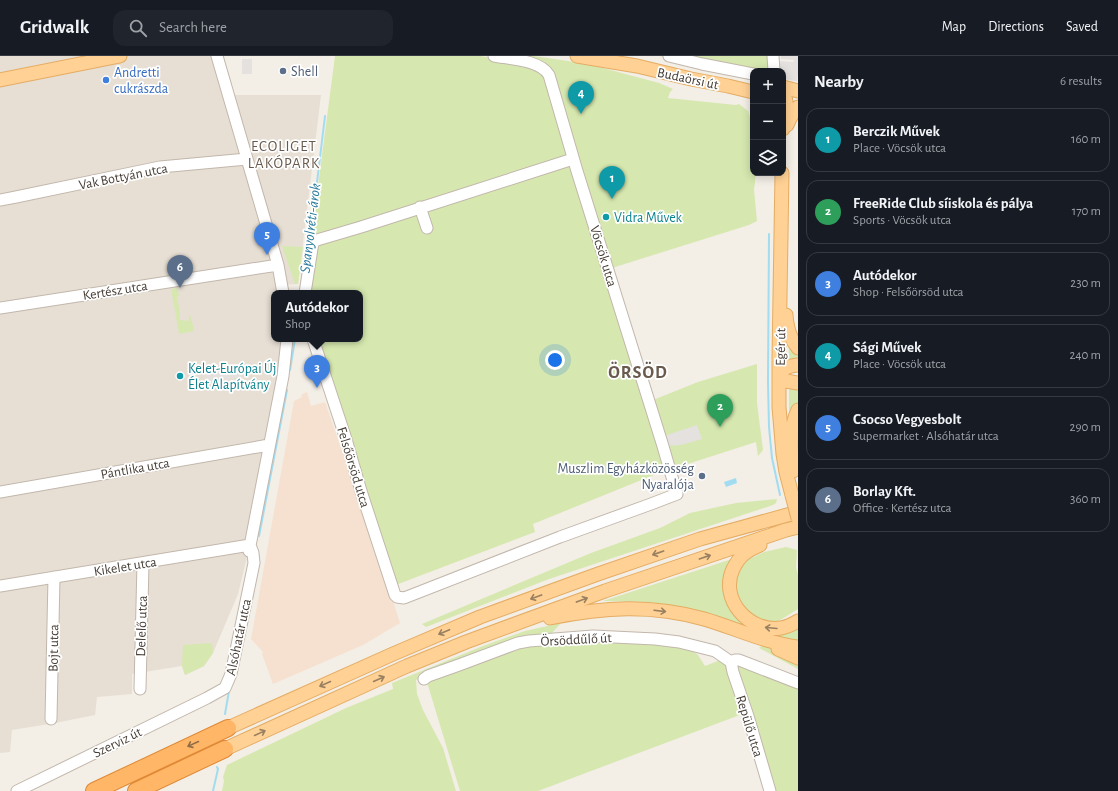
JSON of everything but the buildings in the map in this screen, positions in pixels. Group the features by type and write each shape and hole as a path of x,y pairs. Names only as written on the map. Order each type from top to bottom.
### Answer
{"highway":[{"path":"94,791 228,728"},
{"path":"136,791 225,749"}],"main road":[{"path":"0,80 120,56"},
{"name":"Budaörsi út","path":"578,56 637,66 750,92"},
{"name":"Budaörsi út","path":"728,86 750,85"},
{"path":"728,86 750,95"},
{"path":"786,88 798,91"},
{"path":"786,112 788,101 792,93 798,94"},
{"path":"786,126 789,117 793,112 788,101"},
{"name":"Egér út","path":"782,176 779,407 786,472 795,500 798,518"},
{"path":"781,294 785,304 788,330 792,340 798,348"},
{"path":"798,365 788,367 782,370 779,374 786,381 798,383"},
{"path":"749,525 795,500 792,435 798,410"},
{"path":"228,728 393,654 480,617 700,539 798,512"},
{"path":"792,528 776,538 744,553 735,566 730,578 730,594 739,612 756,625 768,628 782,628 798,621"},
{"path":"225,749 407,666 466,642 605,591 792,528"},
{"path":"466,642 493,639 548,619 584,611 637,608 689,616 781,644 798,647"},
{"path":"740,631 798,658"}],"street":[{"path":"217,56 278,265 282,290"},
{"name":"Vöcsök utca","path":"395,595 397,597 404,598 560,537 676,494 662,443 573,158 551,82 546,70 542,67 530,62 494,56"},
{"path":"669,56 750,73"},
{"path":"773,56 774,68"},
{"path":"305,290 313,242 317,240 573,158"},
{"name":"Vak Bottyán utca","path":"0,200 160,167 247,159"},
{"path":"420,207 427,228"},
{"name":"Kertész utca","path":"0,308 278,265"},
{"name":"Alsóhatár utca","path":"217,692 225,688 232,674 254,563 250,545 283,376 287,342"},
{"name":"Felsőörsöd utca","path":"314,342 395,595"},
{"name":"Pántlika utca","path":"0,492 269,445"},
{"name":"Kikelet utca","path":"0,586 250,545"},
{"name":"Delelő utca","path":"140,689 143,563"},
{"name":"Bojt utca","path":"52,719 54,577"},
{"name":"Örsöddűlő út","path":"424,679 428,676 518,643 593,636 655,639 679,642 715,651 723,655 731,662"},
{"path":"731,662 740,660 798,683"},
{"name":"Repülő utca","path":"731,662 770,791"},
{"name":"Szerviz út","path":"17,791 217,692"}],"shaded area":[{"path":"0,56 219,56 232,95 321,95 298,284 283,285 284,290 271,290 271,342 286,342 250,545 238,594 213,653 204,666 185,675 182,666 132,674 132,694 97,697 95,715 12,730 10,752 0,753"},
{"path":"781,56 798,56 797,81 786,79 786,68 777,68 779,61 793,62 794,60 781,59"},
{"path":"242,59 252,59 252,74 242,74"},
{"path":"239,365 241,377 206,382 204,370"},
{"path":"307,392 311,406 325,402 344,457 353,473 400,623 363,645 273,684 262,654 263,652 251,639 294,401 302,397 301,395"},
{"path":"697,425 702,439 681,445 667,446 664,436"}],"green space":[{"path":"335,56 480,56 510,61 505,56 534,56 588,64 659,83 673,89 668,98 736,105 739,104 748,111 750,118 750,176 756,176 754,190 757,221 749,225 615,267 607,276 666,470 533,524 535,532 393,586 318,342 363,342 363,290 304,290"},
{"path":"660,56 771,56 772,68 750,68 750,73 744,76"},
{"path":"282,246 303,247 298,284 295,284"},
{"path":"177,288 179,296 177,296 180,320 189,321 189,316 191,316 194,331 179,334 171,289"},
{"path":"789,346 798,355 798,363 788,364"},
{"path":"757,364 757,403 763,450 758,456 756,442 672,469 653,400 698,382"},
{"path":"789,386 798,386 798,402 789,418"},
{"path":"777,499 776,503 773,505 549,579 426,627 422,624 591,553 660,528 690,513 736,503"},
{"path":"786,547 797,550 796,567 798,576 798,609 777,622 760,619 751,615 735,592 735,581 745,561 764,552"},
{"path":"735,558 726,581 739,619 785,631 798,629 798,643 712,615 651,602 603,601"},
{"path":"561,623 551,634 416,680 417,694 423,710 443,748 456,791 222,791 224,781 223,777 227,765 346,708 393,689 392,683 483,646 525,631"},
{"path":"572,637 683,644 698,655 705,666 723,659 798,683 798,791 770,791 745,713 538,791 460,791 426,679 520,643"},
{"path":"212,643 213,653 204,666 185,675 182,666 183,645"},
{"path":"763,645 798,661 798,669 759,648"}],"water":[{"path":"736,478 737,483 726,487 724,482"}],"waterway":[{"name":"Spanyolréti-árok","path":"310,240 325,116"},
{"path":"769,234 769,427 772,458 780,495"},
{"name":"Spanyolréti-árok","path":"290,370 295,342"},
{"name":"Spanyolréti-árok","path":"259,536 287,390"},
{"name":"Spanyolréti-árok","path":"225,714 229,691"},
{"name":"Spanyolréti-árok","path":"213,791 218,769 217,767"}],"place":[{"name":"Shell","path":"283,71"},
{"name":"Andretti cukrászda","path":"106,80"},
{"name":"Sági Művek","path":"581,114"},
{"name":"Berczik Művek","path":"612,199"},
{"name":"Vidra Művek","path":"606,217"},
{"name":"Csocso Vegyesbolt","path":"267,255"},
{"name":"Borlay Kft.","path":"180,288"},
{"name":"Kelet-Európai Új Élet Alapítvány","path":"180,376"},
{"name":"Autódekor","path":"317,388"},
{"name":"FreeRide Club síiskola és pálya","path":"720,427"},
{"name":"Muszlim Egyházközösség Nyaralója","path":"702,476"}],"district":[{"name":"ECOLIGET LAKÓPARK","path":"284,154"},
{"name":"ÖRSÖD","path":"638,372"}]}
